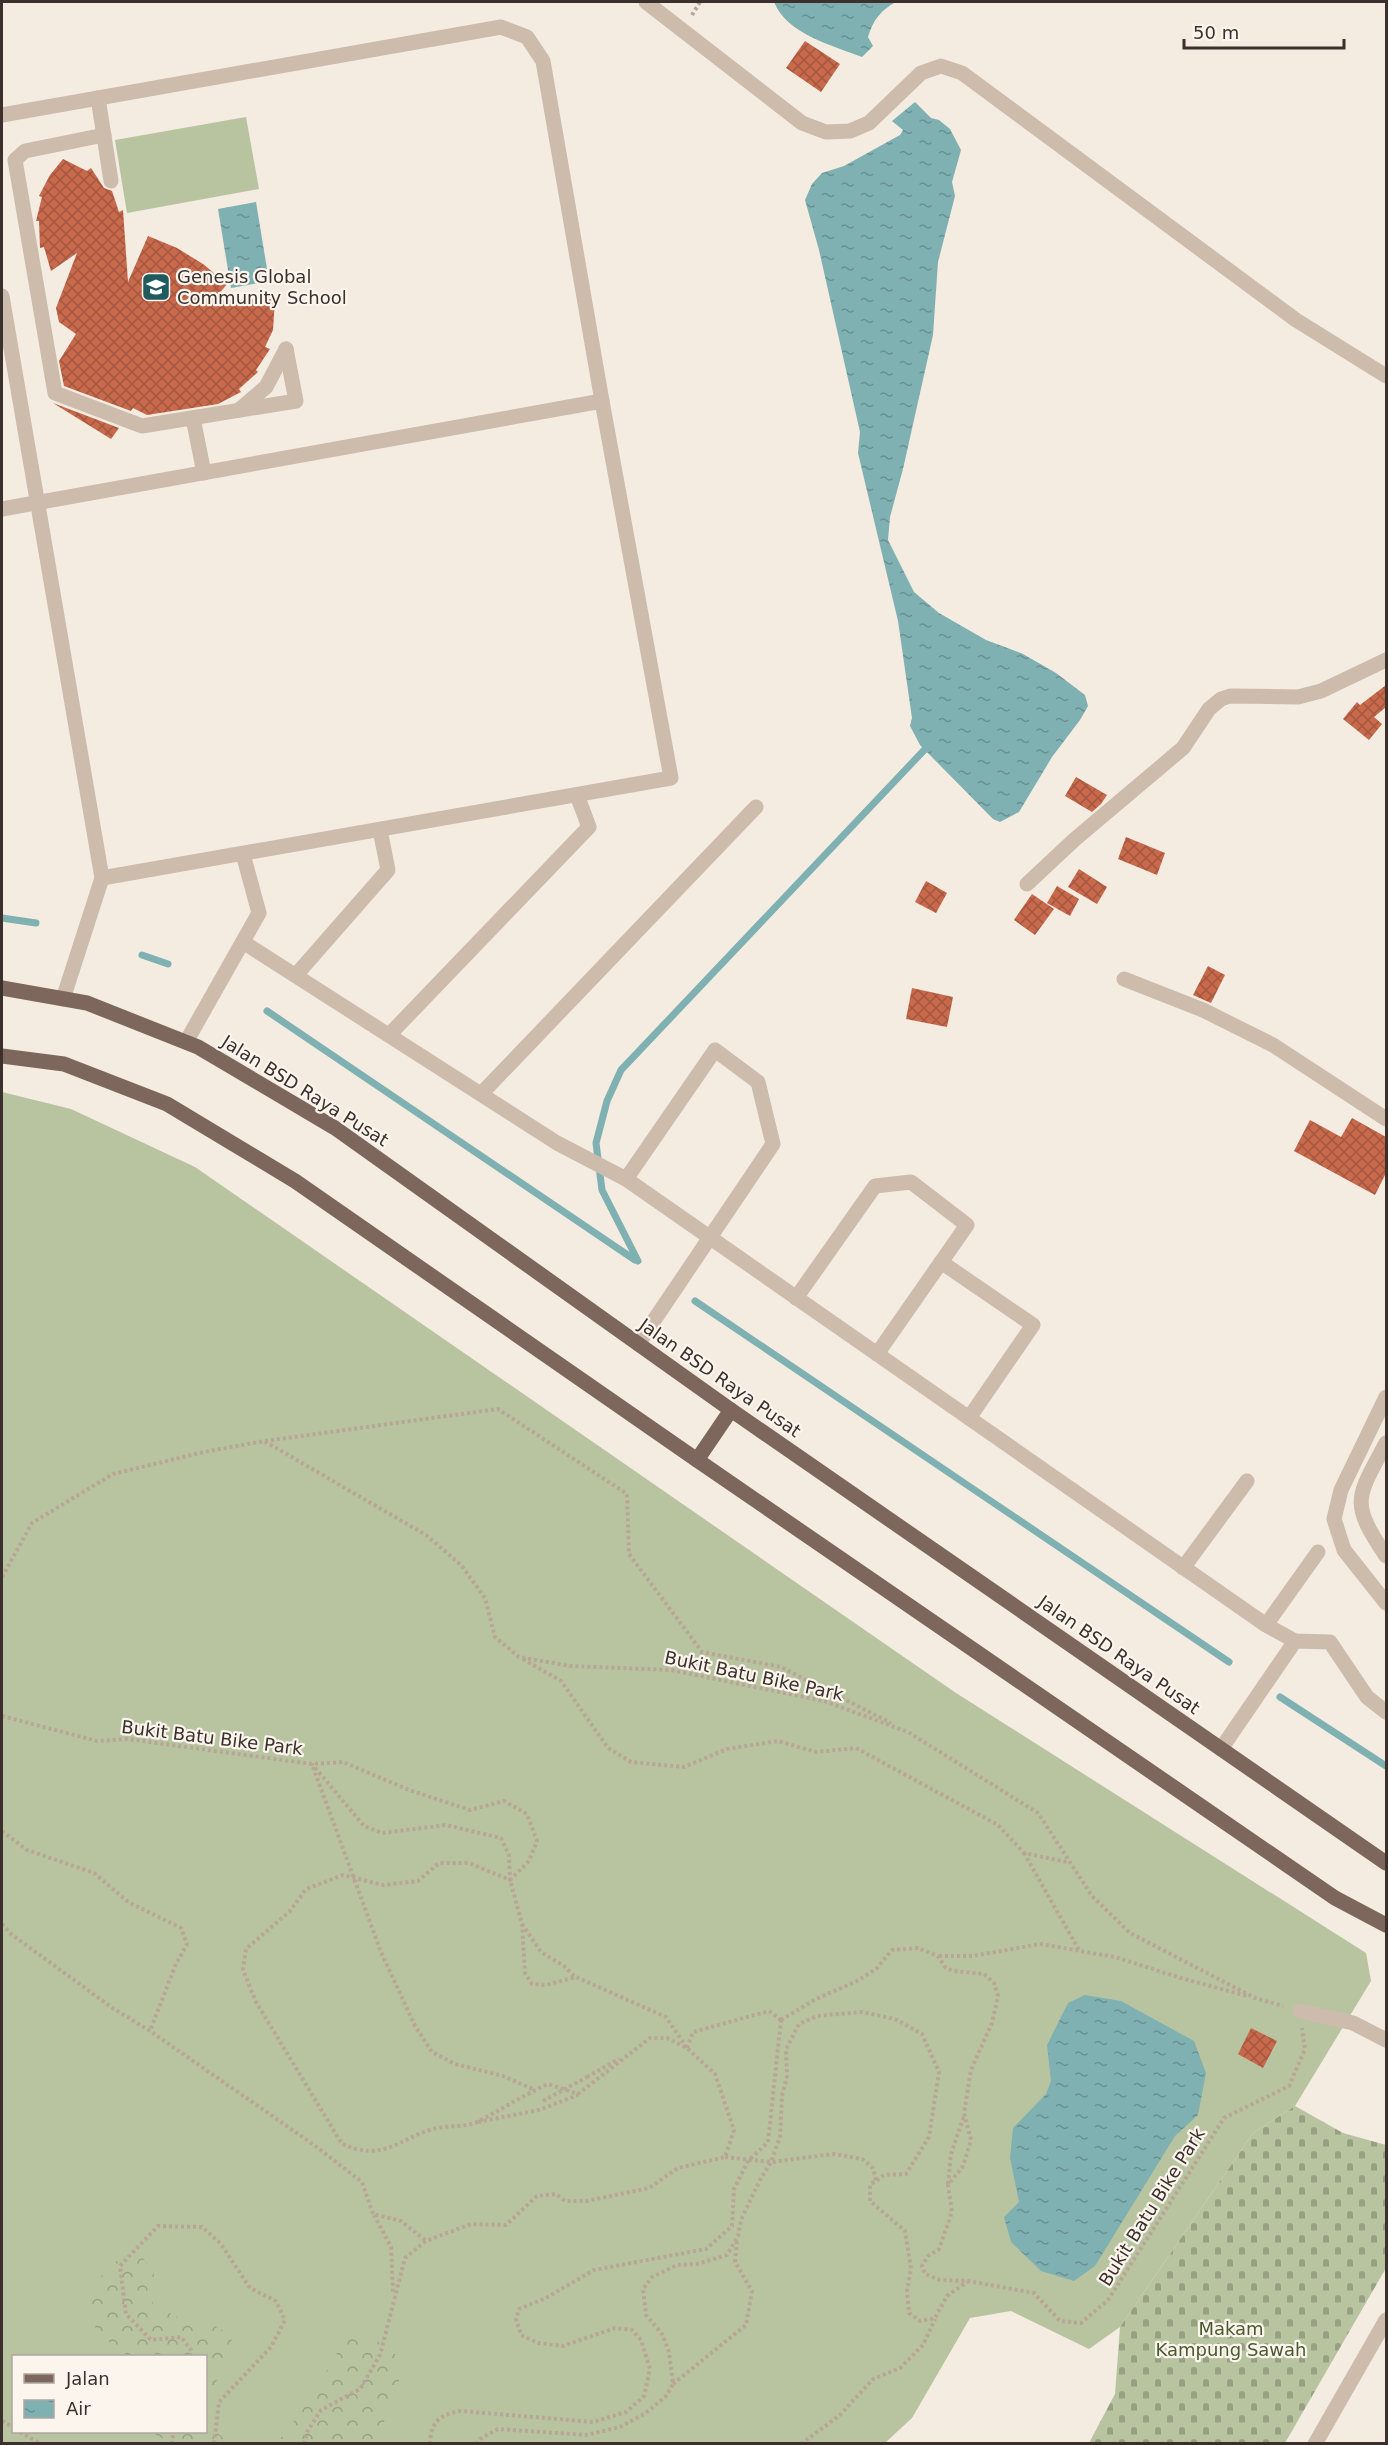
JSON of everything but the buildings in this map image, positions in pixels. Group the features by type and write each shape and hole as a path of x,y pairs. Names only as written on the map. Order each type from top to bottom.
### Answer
{"main road":[{"name":"Jalan BSD Raya Pusat","path":"2,988 87,1003 198,1047 335,1128 731,1410 1386,1863"},
{"path":"2,1056 64,1064 167,1104 295,1181 1335,1898 1386,1925"},
{"path":"697,1460 731,1410"}],"street":[{"path":"646,2 802,123 826,132 850,131 869,123 921,73 941,66 962,73 1296,320 1386,376"},
{"path":"2,115 501,27 527,37 543,61 671,778 102,878"},
{"path":"98,98 111,181"},
{"path":"104,135 25,151 15,160 55,393 142,426 296,402 286,349 266,387 238,411"},
{"path":"2,296 102,878 63,999"},
{"path":"2,509 602,401"},
{"path":"193,418 204,472"},
{"path":"1027,884 1074,840 1183,748 1209,709 1221,699 1230,696 1298,698 1321,691 1386,660"},
{"path":"390,1035 589,827 578,795"},
{"path":"481,1094 756,807"},
{"path":"296,975 388,870 380,830"},
{"path":"186,1042 259,913 243,854"},
{"path":"243,942 557,1143 619,1175 1266,1625 1295,1641 1330,1642 1366,1697 1386,1712"},
{"path":"1124,979 1203,1010 1273,1045 1386,1119"},
{"path":"619,1175 715,1050 758,1082 773,1144 638,1344"},
{"path":"796,1298 875,1186 911,1182 967,1225 878,1354"},
{"path":"941,1262 1033,1325 969,1418"},
{"path":"1386,1397 1341,1490 1334,1519 1344,1550 1386,1603"},
{"path":"1386,1443 1362,1490 1360,1503 1367,1528 1386,1556"},
{"path":"1183,1568 1247,1481"},
{"path":"1266,1625 1318,1552"},
{"path":"1221,1749 1295,1641"},
{"path":"1300,2011 1353,2023 1386,2040"},
{"path":"1315,2444 1386,2320"}],"path":[{"path":"2,1577 32,1523 113,1474 204,1452 498,1408 627,1494 629,1554 702,1652 781,1667 908,1732"},
{"name":"Bukit Batu Bike Park","path":"264,1442 426,1535 461,1565 485,1598 495,1637 519,1657 570,1666 671,1670 824,1701 908,1732 1038,1813 1067,1862"},
{"path":"519,1657 561,1681 608,1748 631,1762 684,1767 727,1749 778,1741 816,1752 856,1748 998,1825 1024,1853 1079,1950"},
{"name":"Bukit Batu Bike Park","path":"2,1716 97,1741 127,1739 312,1764 364,1826 382,1833 446,1825 501,1838 509,1855 510,1880"},
{"path":"510,1880 529,1861 537,1841 527,1814 504,1801 470,1810 409,1790 343,1762 312,1764 381,1952 415,2026 432,2052 454,2064 503,2076 535,2090"},
{"path":"2,1831 27,1850 94,1873 128,1902 182,1928 187,1944 175,1966 150,2031"},
{"path":"1024,1853 1067,1862 1092,1896 1130,1933 1255,1998"},
{"path":"510,1880 469,1863 439,1863 418,1881 382,1885 343,1875 306,1889 290,1911 246,1949 243,1970 256,2002 342,2144 359,2151 378,2151 433,2129 539,2110 579,2094 650,2038 667,2038 687,2048"},
{"path":"510,1880 522,1924 525,1973 532,1984 546,1985 576,1977"},
{"path":"2,1924 11,1934 93,1994 314,2145 362,2182 373,2214 391,2247 393,2298"},
{"path":"522,1924 541,1952 564,1966 576,1977 666,2017 687,2048 716,2074 734,2130 725,2157"},
{"path":"781,2020 816,1999 857,1981 876,1969 891,1950 918,1948 938,1956 973,1956 1040,1944 1115,1957 1300,2011"},
{"path":"938,1956 945,1966 953,1971 984,1974 994,1983 998,1996 992,2023 971,2070 964,2113 951,2154 948,2185"},
{"path":"687,2048 693,2032 769,2011 781,2020"},
{"name":"Bukit Batu Bike Park","path":"948,2185 952,2212 939,2249 928,2256 922,2266 925,2274 940,2280 968,2281 1034,2293 1060,2321 1081,2323 1108,2300 1224,2118 1289,2085 1305,2049 1300,2011"},
{"path":"476,2444 498,2428 586,2435 620,2427 646,2413 666,2396 673,2384 746,2325 752,2291 735,2262 741,2220 759,2180 771,2162 780,2137 782,2096 786,2076 786,2049 799,2024 817,2016 862,2012 895,2019 922,2034 939,2072 929,2137 906,2174 884,2175 870,2185 870,2201 905,2230 911,2269 908,2290 909,2313 920,2321 935,2318"},
{"path":"429,2444 431,2430 445,2414 460,2411 592,2422 626,2412 644,2396 650,2369 640,2340 632,2330 615,2328 563,2346 538,2343 521,2335 516,2319 519,2309 546,2298 594,2270 706,2249 732,2226 734,2189 748,2161 768,2142 781,2020"},
{"path":"543,2101 628,2054"},
{"path":"476,2123 548,2084 579,2094"},
{"path":"948,2185 963,2166 971,2140 964,2113"},
{"path":"304,2444 307,2432 321,2410 360,2389 380,2355 405,2258 426,2241 471,2224 506,2225 537,2196 556,2194 565,2201 597,2199 649,2188 678,2168 725,2157 771,2162 834,2154 862,2159 873,2168 876,2181"},
{"path":"373,2214 401,2221 426,2241"},
{"path":"190,2355 192,2351 181,2337 151,2340 126,2314 120,2266 158,2226 202,2227 221,2244 250,2288 276,2301 285,2320 271,2347 219,2402 214,2444"},
{"path":"673,2384 669,2352 662,2334 646,2315 643,2289 652,2277 677,2265 697,2264 727,2255 738,2236"},
{"path":"801,2444 840,2415 873,2379 900,2368 923,2345 947,2296 968,2281"},
{"path":"22,2433 41,2444"}],"green space":[{"path":"246,117 259,189 127,213 115,140"},
{"path":"2,1092 71,1109 195,1167 956,1693 1366,1953 1371,1981 1295,2106 1253,2133 1120,2327 1089,2349 1011,2311 970,2318 912,2418 885,2443 2,2443"},
{"name":"Makam Kampung Sawah","path":"1295,2106 1343,2133 1386,2145 1386,2268 1285,2443 1089,2443 1115,2394 1120,2327 1253,2133"},
{"path":"143,2258 154,2273 153,2304 181,2319 212,2324 232,2336 230,2353 207,2401 207,2355 126,2355 98,2333 88,2312 95,2287 110,2262"},
{"path":"351,2329 364,2332 395,2354 400,2378 382,2428 372,2443 277,2443 309,2401"},
{"path":"207,2427 232,2443 172,2443 152,2433 207,2433"}],"water":[{"path":"774,2 896,2 886,8 872,25 868,37 873,46 862,57 824,43 799,30 780,13"},
{"path":"915,102 931,118 939,120 950,129 961,150 952,182 955,196 938,262 933,335 890,517 888,540 914,592 939,613 986,640 1023,654 1056,673 1085,695 1088,706 1052,757 1019,812 1000,822 993,819 920,745 910,726 912,718 898,621 858,453 860,432 819,250 805,200 812,184 822,173 844,166 900,135 903,130 892,121"},
{"path":"256,202 269,281 231,288 218,209"},
{"path":"1085,1995 1121,2001 1194,2041 1206,2073 1198,2115 1175,2136 1095,2266 1074,2281 1041,2271 1011,2242 1004,2217 1019,2202 1010,2158 1013,2128 1046,2094 1051,2081 1047,2045 1068,2003"}],"waterway":[{"path":"638,1261 602,1190 596,1143 607,1101 621,1070 929,745"},
{"path":"2,918 36,923"},
{"path":"142,955 168,964"},
{"path":"267,1011 635,1260"},
{"path":"695,1301 1229,1662"},
{"path":"1280,1697 1386,1766"}],"place":[{"name":"Genesis Global Community School","path":"156,287"}]}
